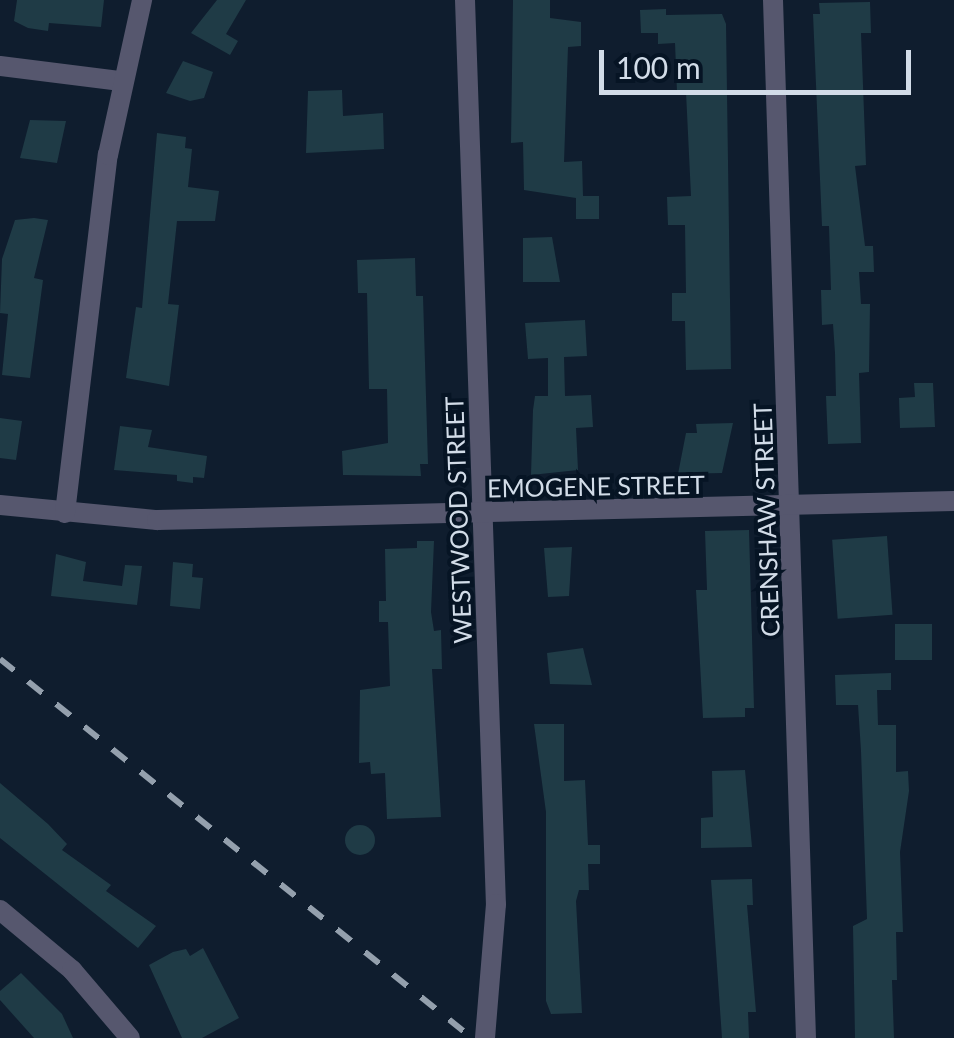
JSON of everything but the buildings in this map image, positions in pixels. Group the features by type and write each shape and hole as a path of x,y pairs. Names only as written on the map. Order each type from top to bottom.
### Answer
{"street":[{"path":"66,513 121,81 142,0"},
{"name":"WESTWOOD STREET","path":"465,0 496,904 485,1038"},
{"name":"CRENSHAW STREET","path":"774,0 806,1038"},
{"path":"0,66 121,81"},
{"name":"EMOGENE STREET","path":"0,505 157,520 954,501"},
{"path":"0,910 72,970 129,1035"}],"railway":[{"path":"0,659 472,1038"}]}
